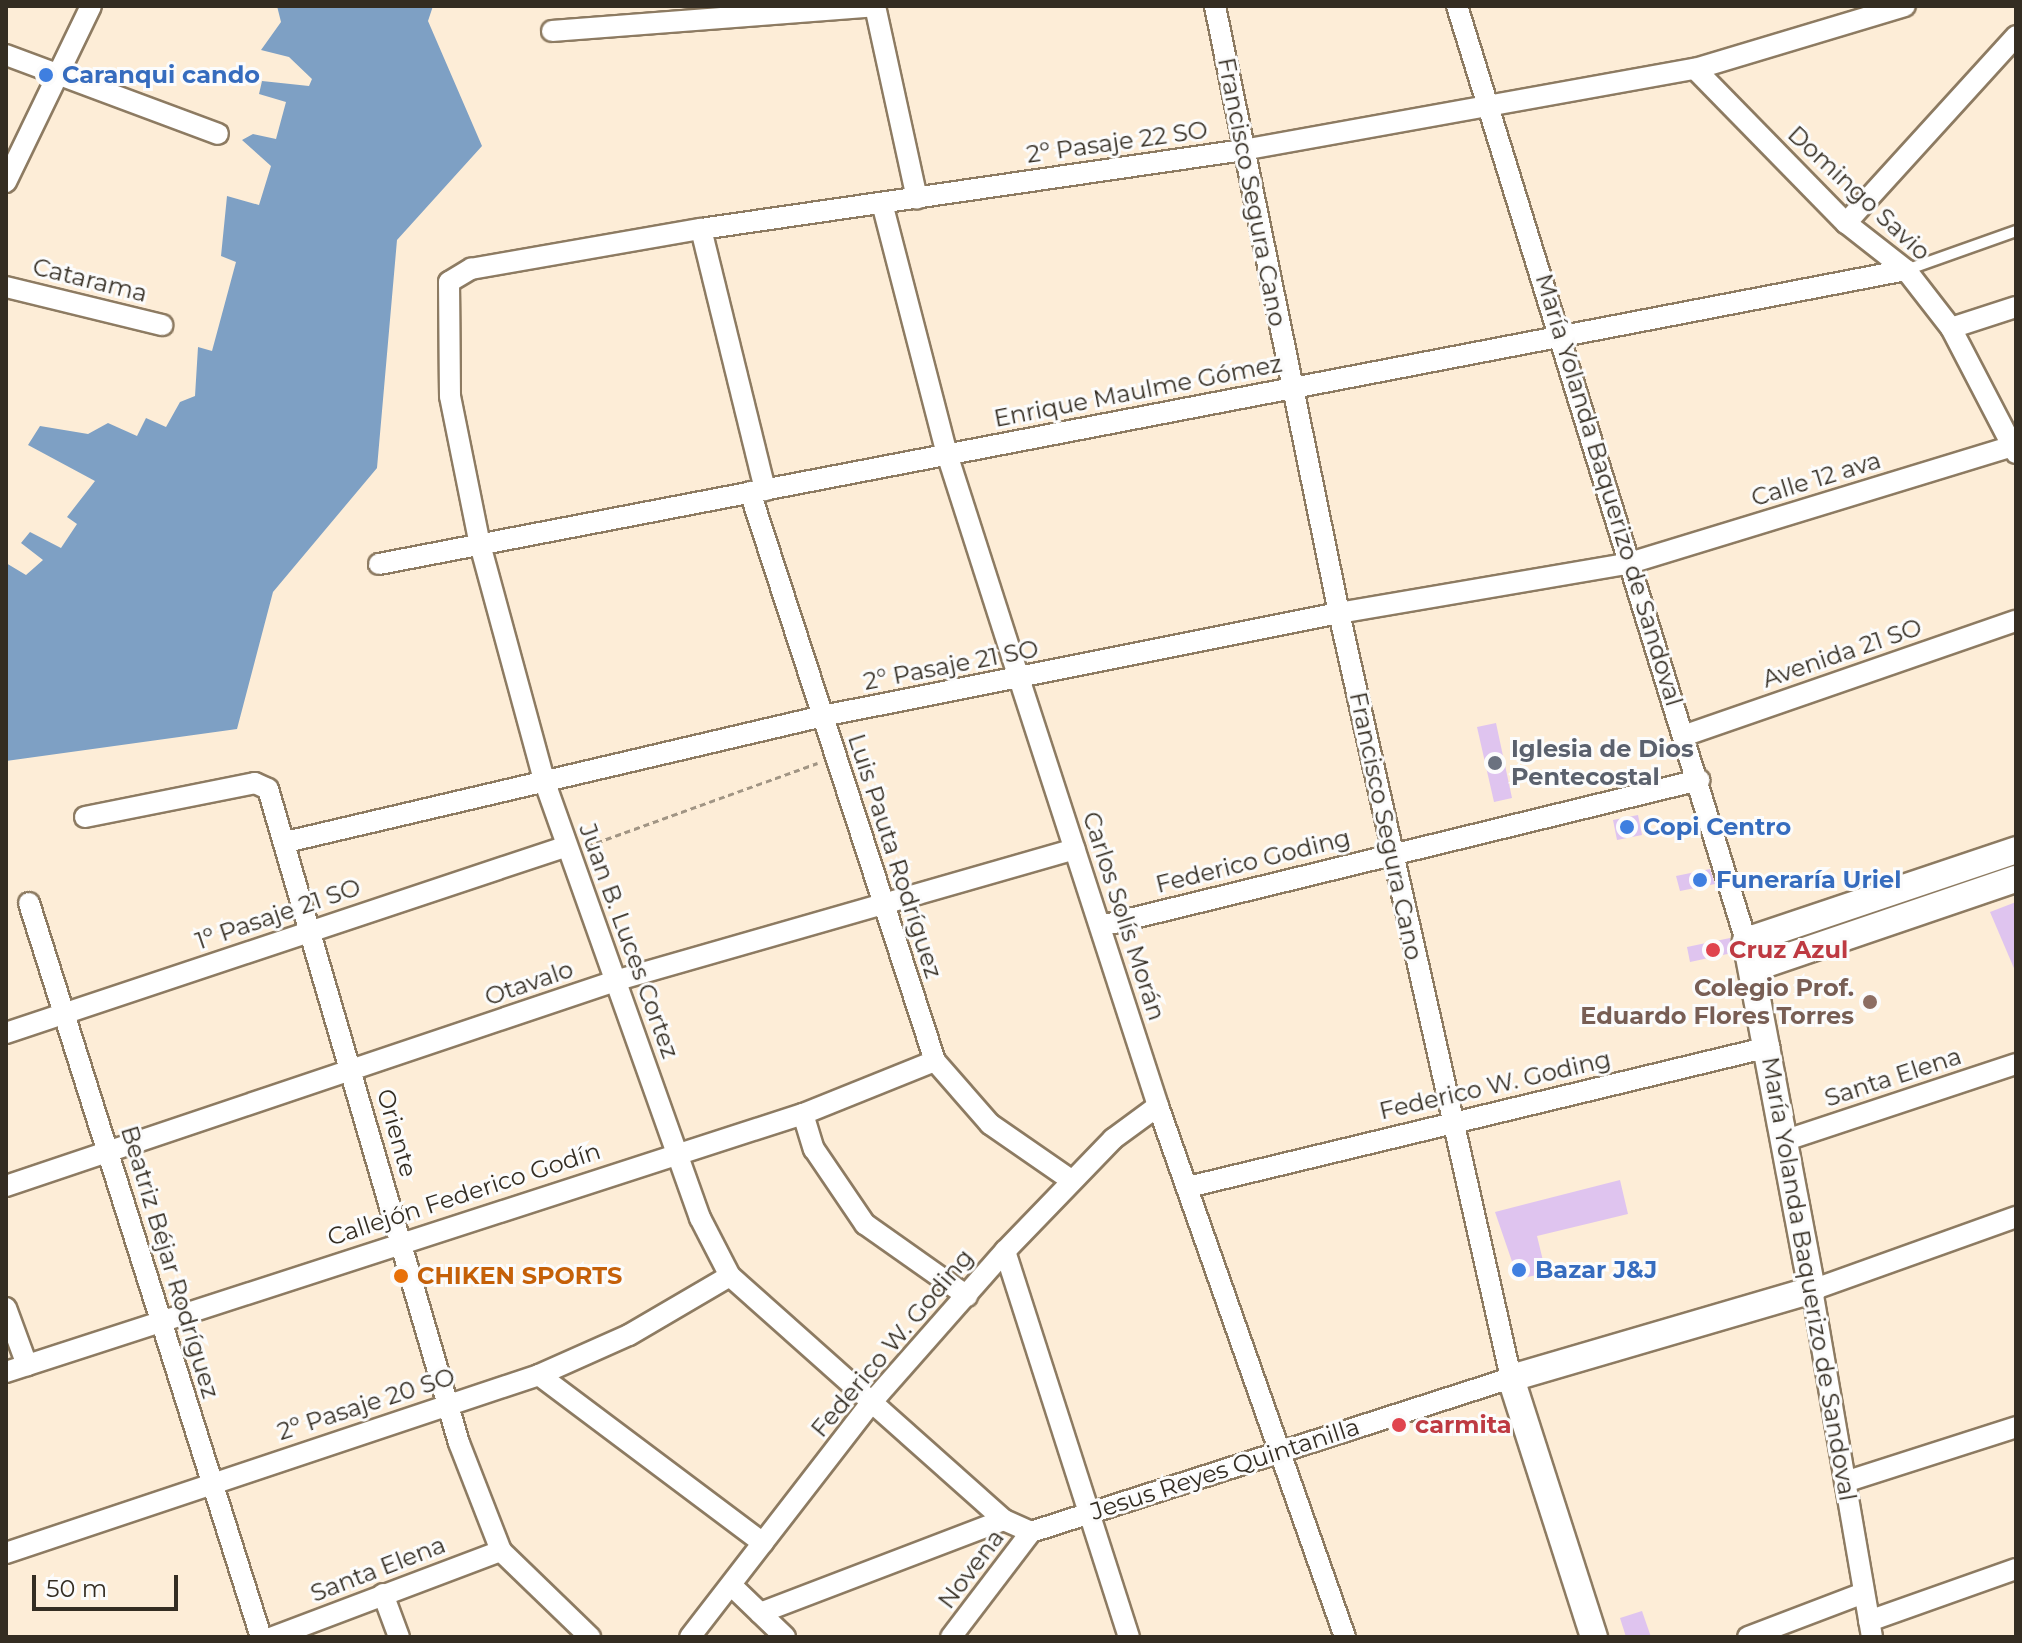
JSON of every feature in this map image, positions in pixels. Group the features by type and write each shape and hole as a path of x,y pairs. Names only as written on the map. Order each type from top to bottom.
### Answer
{"street":[{"path":"6,182 91,6"},
{"path":"552,31 874,6 917,198"},
{"name":"Francisco Segura Cano","path":"1215,6 1291,388 1451,1122 1511,1378 1594,1637"},
{"name":"María Yolanda Baquerizo de Sandoval","path":"1457,6 1686,735 1754,968 1871,1629"},
{"name":"2º Pasaje 22 SO","path":"471,269 701,229 1243,150 1488,107 1695,69 1905,6"},
{"path":"1846,223 2009,53 2016,36"},
{"path":"6,55 218,134"},
{"name":"Domingo Savio","path":"1695,69 1846,223 1906,270 1951,328 2015,448"},
{"name":"Carlos Solís Morán","path":"882,203 947,454 1019,678 1158,1106 1275,1451 1345,1637"},
{"name":"Luis Pauta Rodríguez","path":"701,229 758,491 835,756 935,1061 990,1124 1071,1180"},
{"name":"Juan B. Luces Cortez","path":"471,269 449,282 444,299 450,396 480,545 544,780 618,980 676,1153 730,1276 1004,1520"},
{"name":"Enrique Maulme Gómez","path":"379,564 1906,270"},
{"name":"Catarama","path":"6,287 162,325"},
{"path":"1951,328 2016,307"},
{"name":"Calle 12 ava","path":"1630,563 2015,448"},
{"name":"2° Pasaje 21 SO","path":"286,842 823,716 1339,613 1630,563"},
{"name":"Avenida 21 SO","path":"1686,735 2016,621"},
{"name":"Federico Goding","path":"1101,926 1699,780"},
{"name":"Oriente","path":"85,817 255,783 268,789 448,1403 501,1551 590,1637"},
{"name":"1º Pasaje 21 SO","path":"6,1033 311,930 569,849"},
{"name":"Otavalo","path":"6,1186 618,980 1075,849"},
{"path":"1746,941 2016,850"},
{"path":"1754,968 2016,879"},
{"name":"Beatriz Béjar Rodríguez","path":"29,903 108,1150 157,1319 214,1482 261,1637"},
{"name":"Federico W. Goding","path":"1188,1187 1769,1047"},
{"name":"Callejón Federico Godín","path":"6,1372 157,1319 803,1114 935,1061"},
{"name":"Santa Elena","path":"1786,1140 2016,1064"},
{"name":"Federico W. Goding","path":"690,1637 871,1403 1071,1180 1158,1106"},
{"path":"803,1114 814,1149 865,1224 967,1296"},
{"name":"Jesus Reyes Quintanilla","path":"1031,1532 1275,1451 1812,1290 2016,1217"},
{"path":"1005,1251 1129,1637"},
{"name":"2º Pasaje 20 SO","path":"6,1553 539,1375 629,1335 730,1276"},
{"path":"6,1308 27,1365"},
{"path":"539,1375 763,1543"},
{"path":"1845,1482 2016,1427"},
{"path":"760,1613 1004,1520 1031,1532"},
{"name":"Novena","path":"951,1637 1031,1532"},
{"name":"Santa Elena","path":"273,1637 501,1551"},
{"path":"1871,1629 2016,1569"},
{"path":"731,1585 785,1637"},
{"path":"1748,1637 1864,1593"},
{"path":"383,1594 399,1637"}],"lane":[{"path":"1906,270 2016,231"}],"path":[{"path":"569,849 835,756"}],"water":[{"path":"277,6 433,6 428,21 482,146 397,240 377,468 273,592 237,729 6,761 6,563 26,575 43,560 21,543 30,532 61,548 77,524 67,517 95,481 28,445 40,426 88,434 108,423 137,436 146,418 166,427 180,402 195,396 198,347 212,351 236,262 221,256 227,196 259,205 271,166 242,140 253,134 276,139 286,102 259,94 262,81 309,86 312,79 289,57 261,50 281,22"}],"building":[{"name":"Iglesia de Dios Pentecostal","path":"1496,723 1512,798 1494,802 1477,727"},
{"name":"Copi Centro","path":"1638,815 1642,835 1617,840 1613,820"},
{"path":"1710,869 1715,884 1680,891 1676,876"},
{"path":"2016,902 2016,973 1990,912"},
{"path":"1730,938 1732,953 1690,962 1687,947"},
{"path":"1620,1180 1628,1214 1537,1236 1546,1273 1518,1279 1495,1212"},
{"path":"1642,1611 1651,1637 1626,1637 1620,1618"}],"place":[{"name":"Caranqui cando","path":"46,75"},
{"name":"Iglesia de Dios Pentecostal","path":"1495,763"},
{"name":"Copi Centro","path":"1627,827"},
{"name":"Funeraría Uriel","path":"1700,880"},
{"name":"Cruz Azul","path":"1713,950"},
{"name":"Colegio Prof. Eduardo Flores Torres","path":"1870,1002"},
{"name":"Bazar J&J","path":"1519,1270"},
{"name":"CHIKEN SPORTS","path":"401,1276"},
{"name":"carmita","path":"1399,1425"}]}
